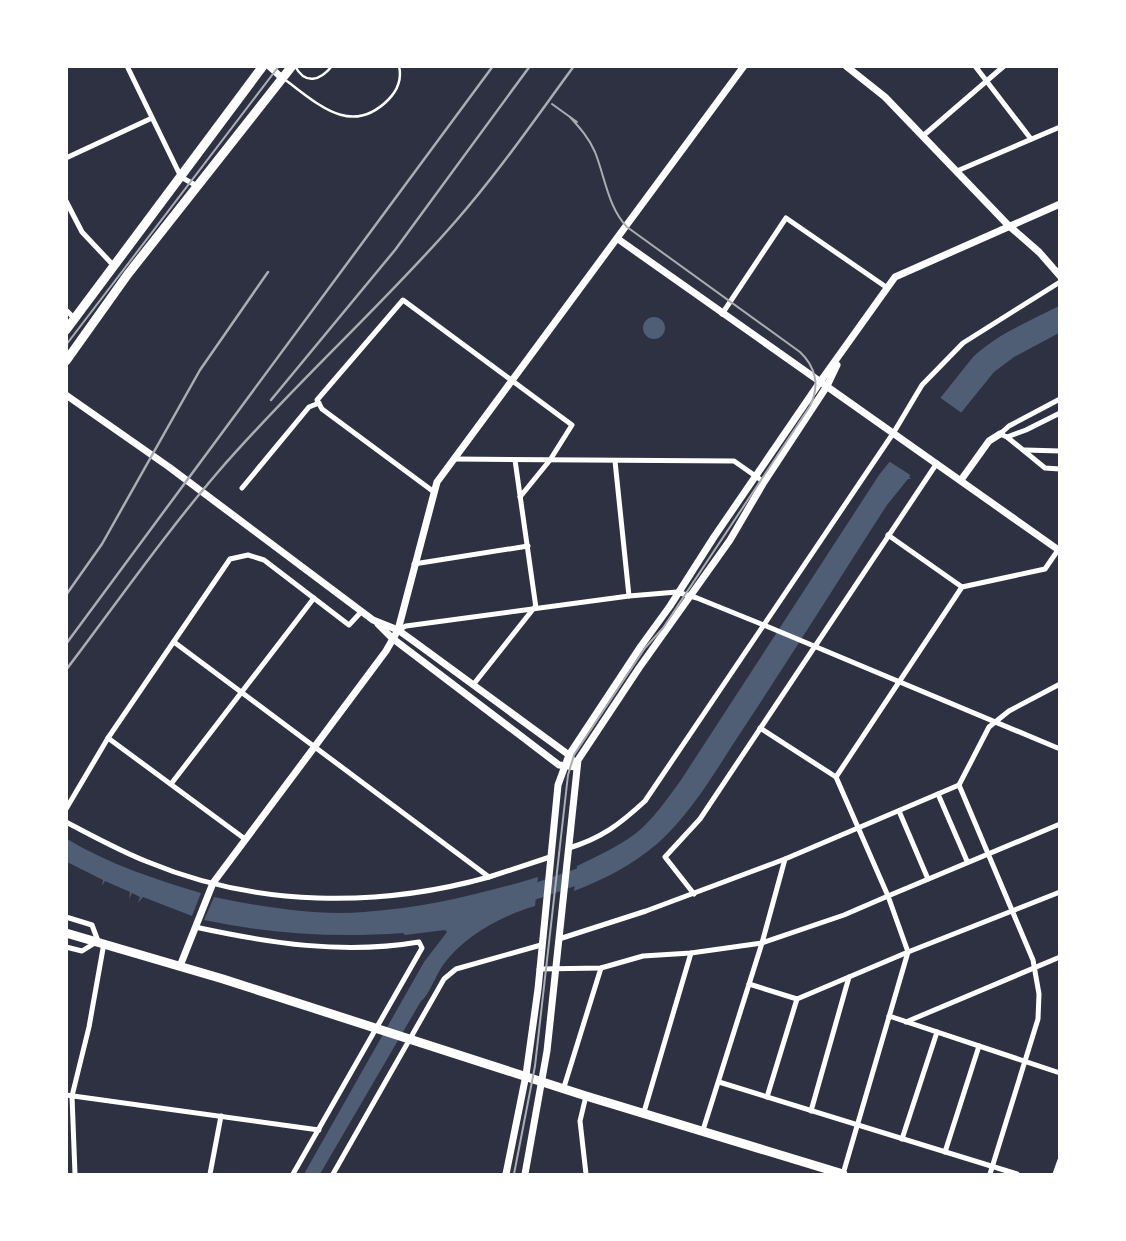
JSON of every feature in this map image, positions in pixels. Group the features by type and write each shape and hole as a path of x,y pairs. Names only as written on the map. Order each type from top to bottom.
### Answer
{"main road":[{"path":"66,330 263,66"},
{"path":"66,362 98,315 293,66"},
{"path":"66,933 380,1028 586,1096 843,1174"}],"street":[{"path":"127,66 181,177 197,186"},
{"path":"269,66 282,78"},
{"path":"180,966 213,883 386,651 398,630 437,482 744,66"},
{"path":"846,66 885,97 1008,225 1039,252 1059,276"},
{"path":"975,66 1031,139"},
{"path":"923,135 1004,66"},
{"path":"66,158 152,118"},
{"path":"957,170 1059,127"},
{"path":"66,201 82,232 114,266"},
{"path":"525,1174 542,1081 576,767 582,752 730,540 843,352 886,287 895,277 1059,204"},
{"path":"722,314 786,218 886,287"},
{"path":"618,239 1059,550 1045,569 962,587 836,777"},
{"path":"569,848 600,837 645,801 767,627 896,433 922,385 962,343 1059,282"},
{"path":"242,488 309,407 318,403 403,300 572,425 550,460 520,496"},
{"path":"66,310 75,319"},
{"path":"506,1174 526,1075 540,969 558,785 563,767 713,537 824,384"},
{"path":"66,395 169,467 362,611 392,638 563,767 576,767"},
{"path":"1004,435 1009,426 1059,399"},
{"path":"318,403 322,409 434,492"},
{"path":"961,480 989,441 1026,430 1059,413"},
{"path":"1004,435 1045,468 1059,469"},
{"path":"1024,450 1059,451"},
{"path":"454,459 734,461 764,482"},
{"path":"473,685 535,608 515,460"},
{"path":"615,461 629,596"},
{"path":"694,894 665,857 700,819 935,461"},
{"path":"888,536 962,587"},
{"path":"414,564 528,546"},
{"path":"66,809 108,738 230,559 248,555 264,560 349,625 362,611"},
{"path":"398,630 406,626 535,608 677,593 816,646 1059,749"},
{"path":"171,784 314,598"},
{"path":"373,620 398,630 569,755 576,767"},
{"path":"174,642 489,877"},
{"path":"559,939 694,894 785,859 959,785 989,727 1009,712 1059,684"},
{"path":"760,727 836,777 888,896 908,952 843,1174"},
{"path":"108,738 245,839"},
{"path":"959,785 1035,967 1039,994 1038,1018 990,1174"},
{"path":"938,794 967,861"},
{"path":"899,811 928,879"},
{"path":"66,822 150,863 213,883 276,896 307,899 401,895 453,887 550,857"},
{"path":"540,969 601,968 643,956 691,953 762,943 844,915 1059,824"},
{"path":"703,1130 762,943 785,859"},
{"path":"749,984 797,999 1059,892"},
{"path":"66,918 92,925 101,942 89,1027 69,1095 75,1174"},
{"path":"195,926 235,936 332,949 388,947 419,942 422,948 380,1028 293,1174"},
{"path":"66,947 82,951 101,942"},
{"path":"333,1174 408,1037 444,979 456,969 541,945"},
{"path":"644,1112 691,953"},
{"path":"906,1022 1059,957"},
{"path":"564,1087 601,968"},
{"path":"811,1111 849,977"},
{"path":"767,1097 797,999"},
{"path":"889,1016 1059,1073"},
{"path":"902,1139 937,1032"},
{"path":"945,1152 979,1046"},
{"path":"719,1082 1017,1174"},
{"path":"69,1095 319,1130"},
{"path":"586,1096 580,1121 586,1174"},
{"path":"211,1174 221,1116"},
{"path":"1055,1174 1059,1160"}],"lane":[{"path":"293,66 302,77 315,80 332,66"},
{"path":"282,78 327,110 353,117 373,111 392,96 401,78 399,66"}],"water":[{"path":"1059,306 1059,333 1014,357 994,372 909,477 911,479 908,479 887,505 714,774 682,818 638,859 574,891 577,866 635,834 665,802 879,475 973,357 1003,335"},
{"path":"654,317 664,324 665,328 658,338 654,339 644,332 643,328 650,318"},
{"path":"67,839 132,870 201,893 192,916 143,897 138,903 140,897 132,893 129,899 130,892 105,881 102,886 103,880 67,862"},
{"path":"538,877 535,906 484,928 461,945 443,965 320,1174 304,1174 424,962 447,932 328,935 254,929 204,920 214,897 308,912 364,912 452,899"}],"pier":[{"path":"938,396 963,414 915,478 887,460"}],"waterway":[{"path":"516,898 594,871"}],"tram line":[{"path":"66,345 279,66"},
{"path":"552,104 577,122"},
{"path":"514,1174 535,1066 568,775 574,755 645,648 663,628 810,406 815,391 813,370 800,352 627,227 611,201 593,147 570,117"}],"railway":[{"path":"66,644 493,66"},
{"path":"271,400 395,250 530,66"},
{"path":"66,670 159,545 218,472 455,222 574,66"},
{"path":"66,595 102,544 200,370 268,272"}]}
